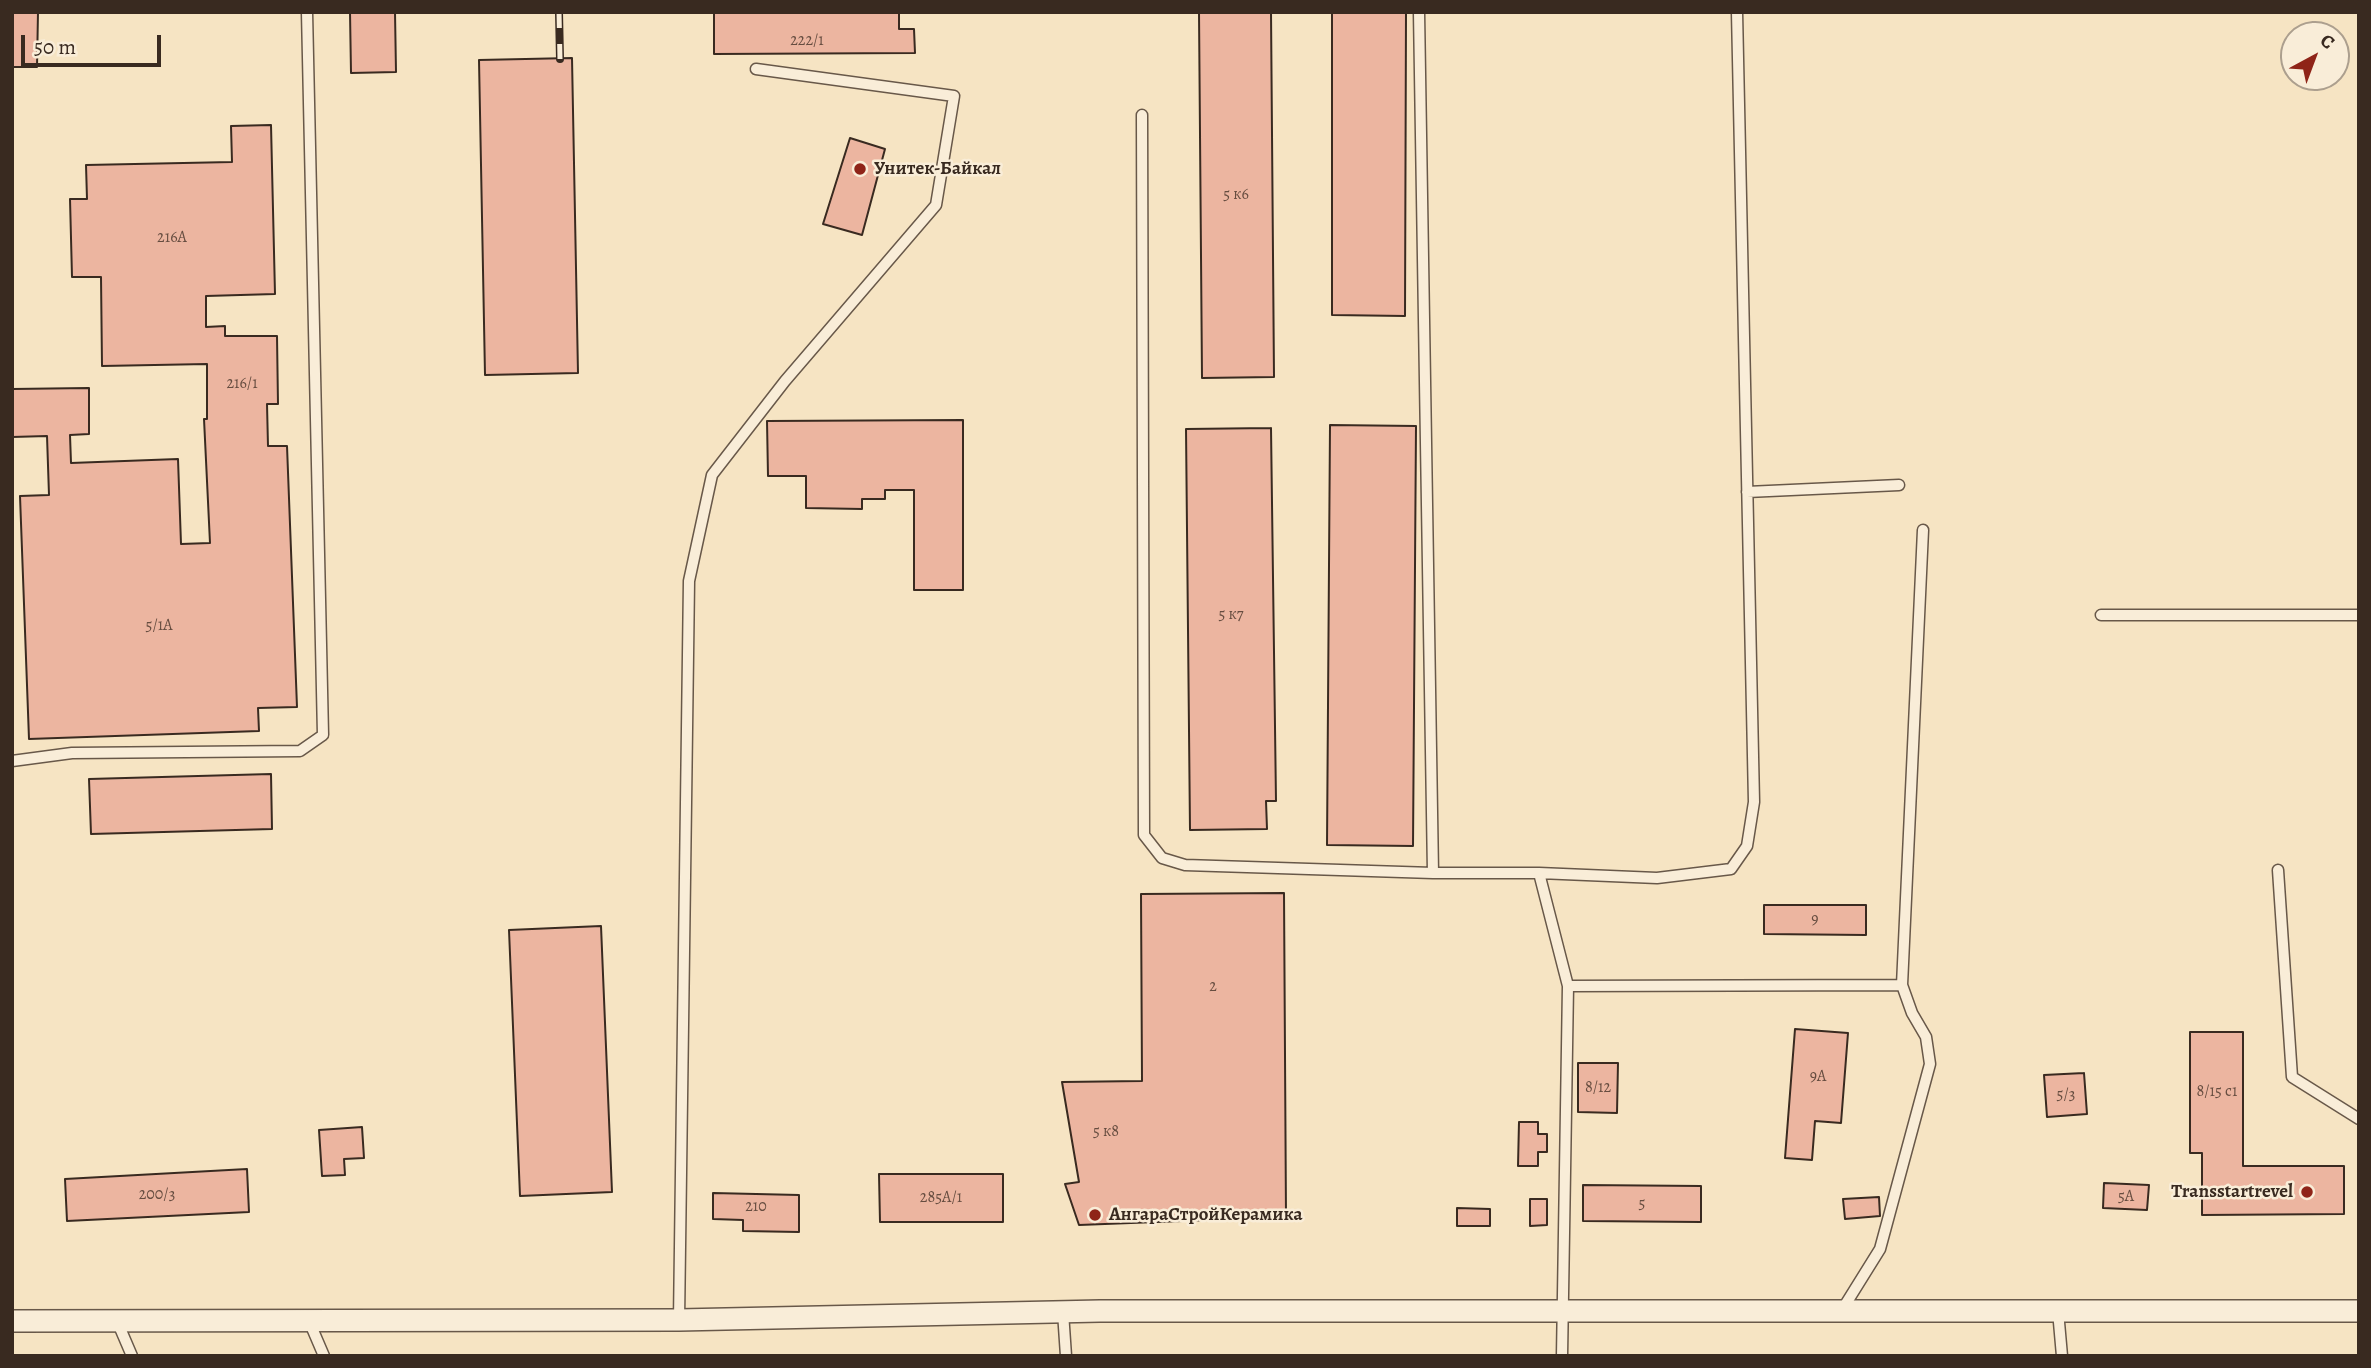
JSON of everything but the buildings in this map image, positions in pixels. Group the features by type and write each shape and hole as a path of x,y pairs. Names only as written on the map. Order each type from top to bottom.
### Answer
{"street":[{"path":"12,1321 679,1320 1063,1311 2359,1311"}],"lane":[{"path":"12,761 72,753 300,751 323,736 307,12"},
{"path":"1419,12 1433,873"},
{"path":"1142,115 1144,835 1162,858 1185,865 1657,878 1731,869 1747,846 1754,802 1737,12"},
{"path":"679,1320 689,581 712,475 785,381 936,205 954,96 756,69"},
{"path":"1747,492 1899,485"},
{"path":"1842,1310 1880,1249 1930,1064 1926,1037 1912,1013 1902,985 1923,530"},
{"path":"2101,615 2359,615"},
{"path":"2278,870 2292,1077 2359,1119"},
{"path":"1539,873 1568,986 1562,1356"},
{"path":"1568,986 1902,985"},
{"path":"1063,1311 1066,1356"},
{"path":"2058,1311 2062,1356"},
{"path":"117,1321 132,1356"},
{"path":"309,1321 324,1356"}],"railway":[{"path":"559,12 560,59"}],"place":[{"name":"Унитек-Байкал","path":"860,169"},
{"name":"Transstartrevel","path":"2307,1192"},
{"name":"АнгараСтройКерамика","path":"1095,1215"}]}
